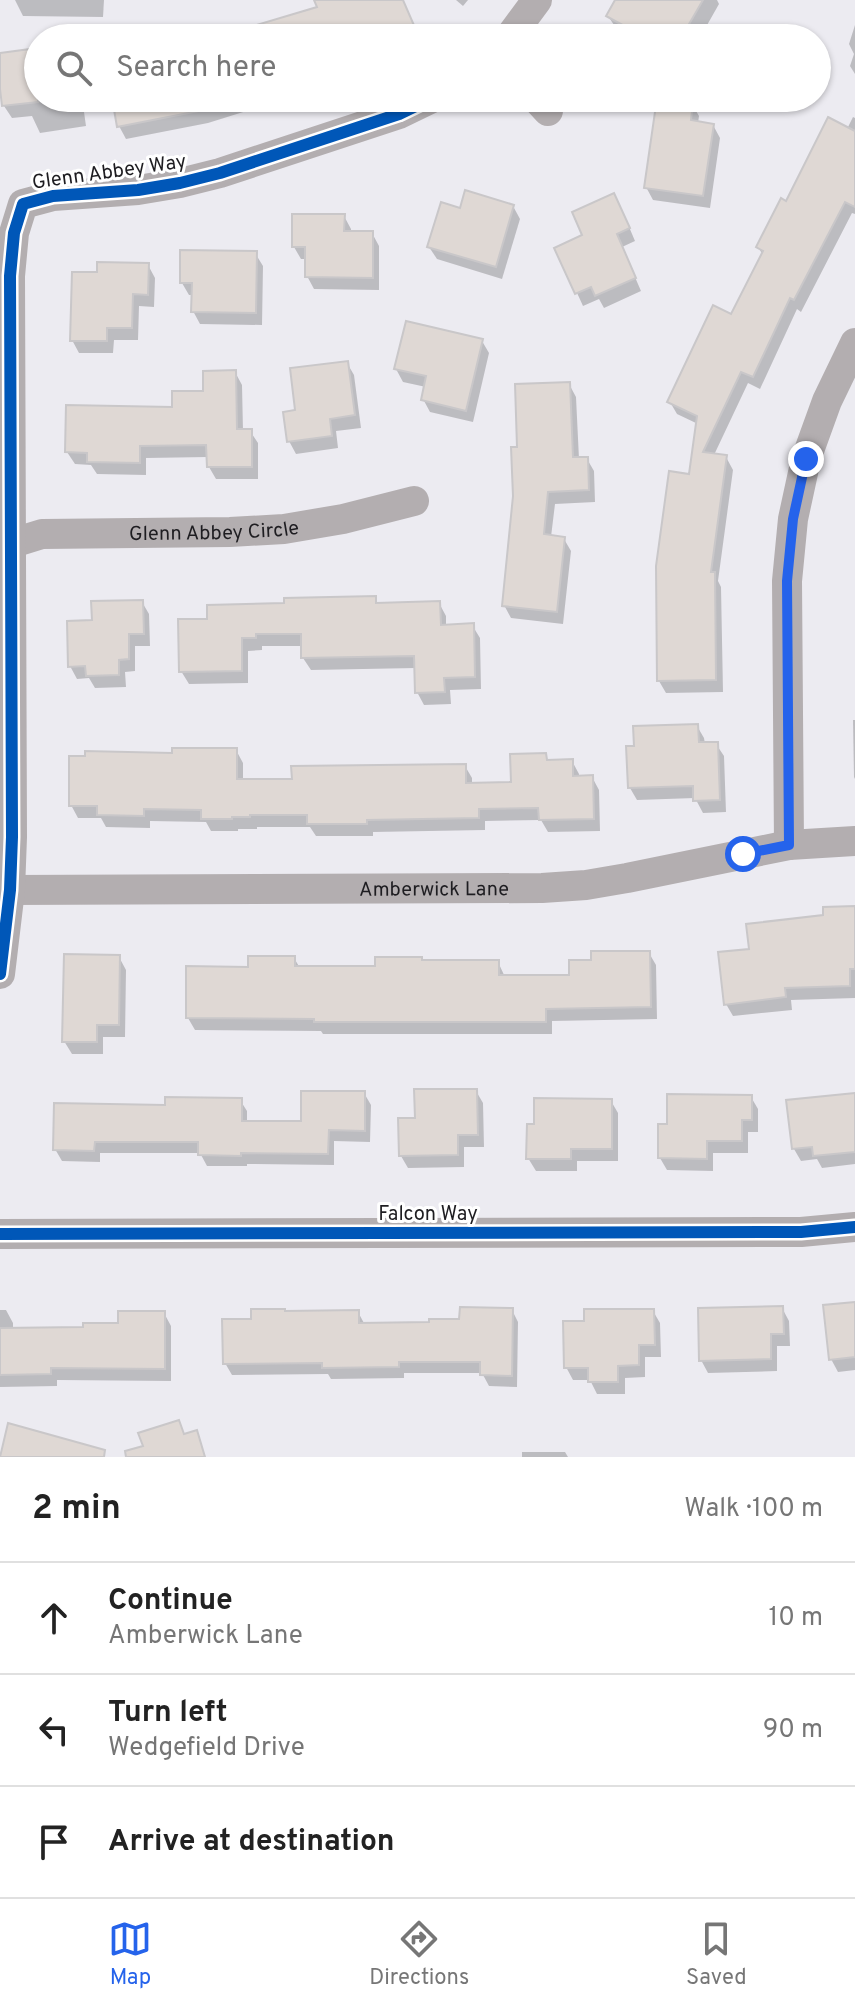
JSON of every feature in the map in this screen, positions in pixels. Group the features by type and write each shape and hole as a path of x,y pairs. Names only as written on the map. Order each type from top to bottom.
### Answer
{"street":[{"path":"519,24 537,0"},
{"name":"Glenn Abbey Way","path":"0,974 10,890 12,837 5,545 10,276 14,233 23,204 53,196 138,190 180,183 220,173 403,112"},
{"path":"789,845 787,581 793,519 806,459 827,401 855,343"},
{"name":"Glenn Abbey Circle","path":"5,545 42,534 284,529 343,519 414,501"},
{"name":"Amberwick Lane","path":"10,890 542,888 627,878 789,845 855,841"},
{"name":"Falcon Way","path":"0,1234 801,1232 855,1227"}],"building":[{"path":"314,0 403,0 413,24 260,24 317,7"},
{"path":"615,0 703,0 689,24 621,24 606,16"},
{"path":"24,50 24,104 2,106 0,53"},
{"path":"114,112 194,112 117,127"},
{"path":"655,112 692,112 691,120 714,124 703,196 644,188"},
{"path":"828,117 855,131 855,207 845,202 794,300 790,298 753,377 741,372 703,452 727,455 711,572 715,572 716,680 657,681 656,566 669,471 689,474 697,416 667,402 713,305 731,314 763,251 756,247 781,198 786,201"},
{"path":"465,190 514,205 496,267 427,247 441,202 460,208"},
{"path":"614,193 630,228 617,234 636,278 595,296 591,287 575,294 554,248 582,235 572,212"},
{"path":"292,214 345,214 344,231 373,231 373,278 305,277 305,247 292,247"},
{"path":"180,250 257,251 256,313 191,312 192,283 180,283"},
{"path":"97,262 149,263 148,295 133,294 132,328 107,328 107,341 70,341 72,272 97,272"},
{"path":"406,321 483,339 466,411 421,400 426,376 394,369"},
{"path":"348,361 355,415 330,419 332,436 287,442 283,412 295,410 290,368"},
{"path":"236,370 237,429 252,429 252,467 207,467 206,445 140,446 140,463 87,462 87,453 65,452 66,405 172,407 172,391 203,391 203,371"},
{"path":"570,382 573,457 588,457 589,490 548,492 544,534 565,537 557,612 502,606 513,496 511,447 517,447 515,384"},
{"path":"376,596 376,603 440,601 441,625 474,623 475,677 444,678 445,692 415,693 414,656 301,658 301,634 256,634 256,638 242,638 242,671 179,672 178,619 207,619 207,605 284,603 284,598"},
{"path":"143,600 144,634 129,634 129,659 119,660 119,675 86,676 85,666 68,667 67,621 92,620 91,601"},
{"path":"698,724 699,742 718,742 720,800 693,801 693,786 628,788 626,746 634,746 633,726"},
{"path":"172,748 237,748 237,779 292,779 291,766 466,764 466,783 511,782 510,754 546,753 547,760 573,759 573,776 593,775 594,819 539,820 538,808 479,809 479,818 307,824 307,815 201,819 201,810 144,809 144,816 97,815 97,806 69,806 69,756 85,756 85,751 172,753"},
{"path":"855,906 855,969 850,969 850,986 785,988 786,997 724,1005 718,952 749,949 746,924 823,915 823,907"},
{"path":"591,951 650,951 651,1007 546,1009 546,1022 314,1022 314,1019 186,1018 186,966 248,967 248,956 295,956 295,966 375,966 375,957 422,957 422,960 499,960 499,975 569,975 569,960 591,960"},
{"path":"64,954 120,955 119,1025 97,1025 97,1042 62,1042"},
{"path":"414,1089 477,1089 478,1135 458,1135 458,1155 399,1156 398,1118 415,1118"},
{"path":"301,1091 365,1091 365,1131 329,1130 328,1154 198,1155 198,1142 95,1142 94,1151 53,1150 54,1103 165,1105 165,1097 242,1098 242,1121 301,1121"},
{"path":"855,1093 855,1152 813,1156 812,1147 792,1149 786,1100"},
{"path":"667,1094 752,1095 752,1120 742,1120 742,1141 707,1141 707,1159 658,1158 658,1124 667,1124"},
{"path":"534,1098 612,1099 612,1149 571,1149 571,1159 526,1159 527,1124 534,1124"},
{"path":"855,1302 855,1357 829,1360 823,1305"},
{"path":"783,1306 784,1334 771,1334 771,1359 699,1361 698,1308"},
{"path":"460,1307 513,1308 512,1376 480,1375 480,1362 399,1362 399,1367 322,1368 322,1363 223,1364 222,1319 251,1319 251,1309 359,1310 359,1323 459,1319"},
{"path":"584,1309 654,1309 655,1345 639,1345 639,1365 618,1366 618,1382 588,1382 588,1368 564,1368 563,1321 584,1321"},
{"path":"118,1311 165,1311 165,1369 51,1368 51,1374 0,1375 0,1328 83,1327 83,1323 118,1323"},
{"path":"179,1420 184,1434 197,1430 205,1457 126,1457 125,1451 143,1446 138,1433"},
{"path":"8,1423 105,1450 104,1457 0,1457"}],"cycle path":[{"path":"0,974 10,890 12,837 10,276 14,233 23,204 53,196 138,190 180,183 220,173 403,112"},
{"path":"0,1234 801,1232 855,1227"}],"route":[{"path":"743,854 789,845 787,581 793,519 806,459"}]}
